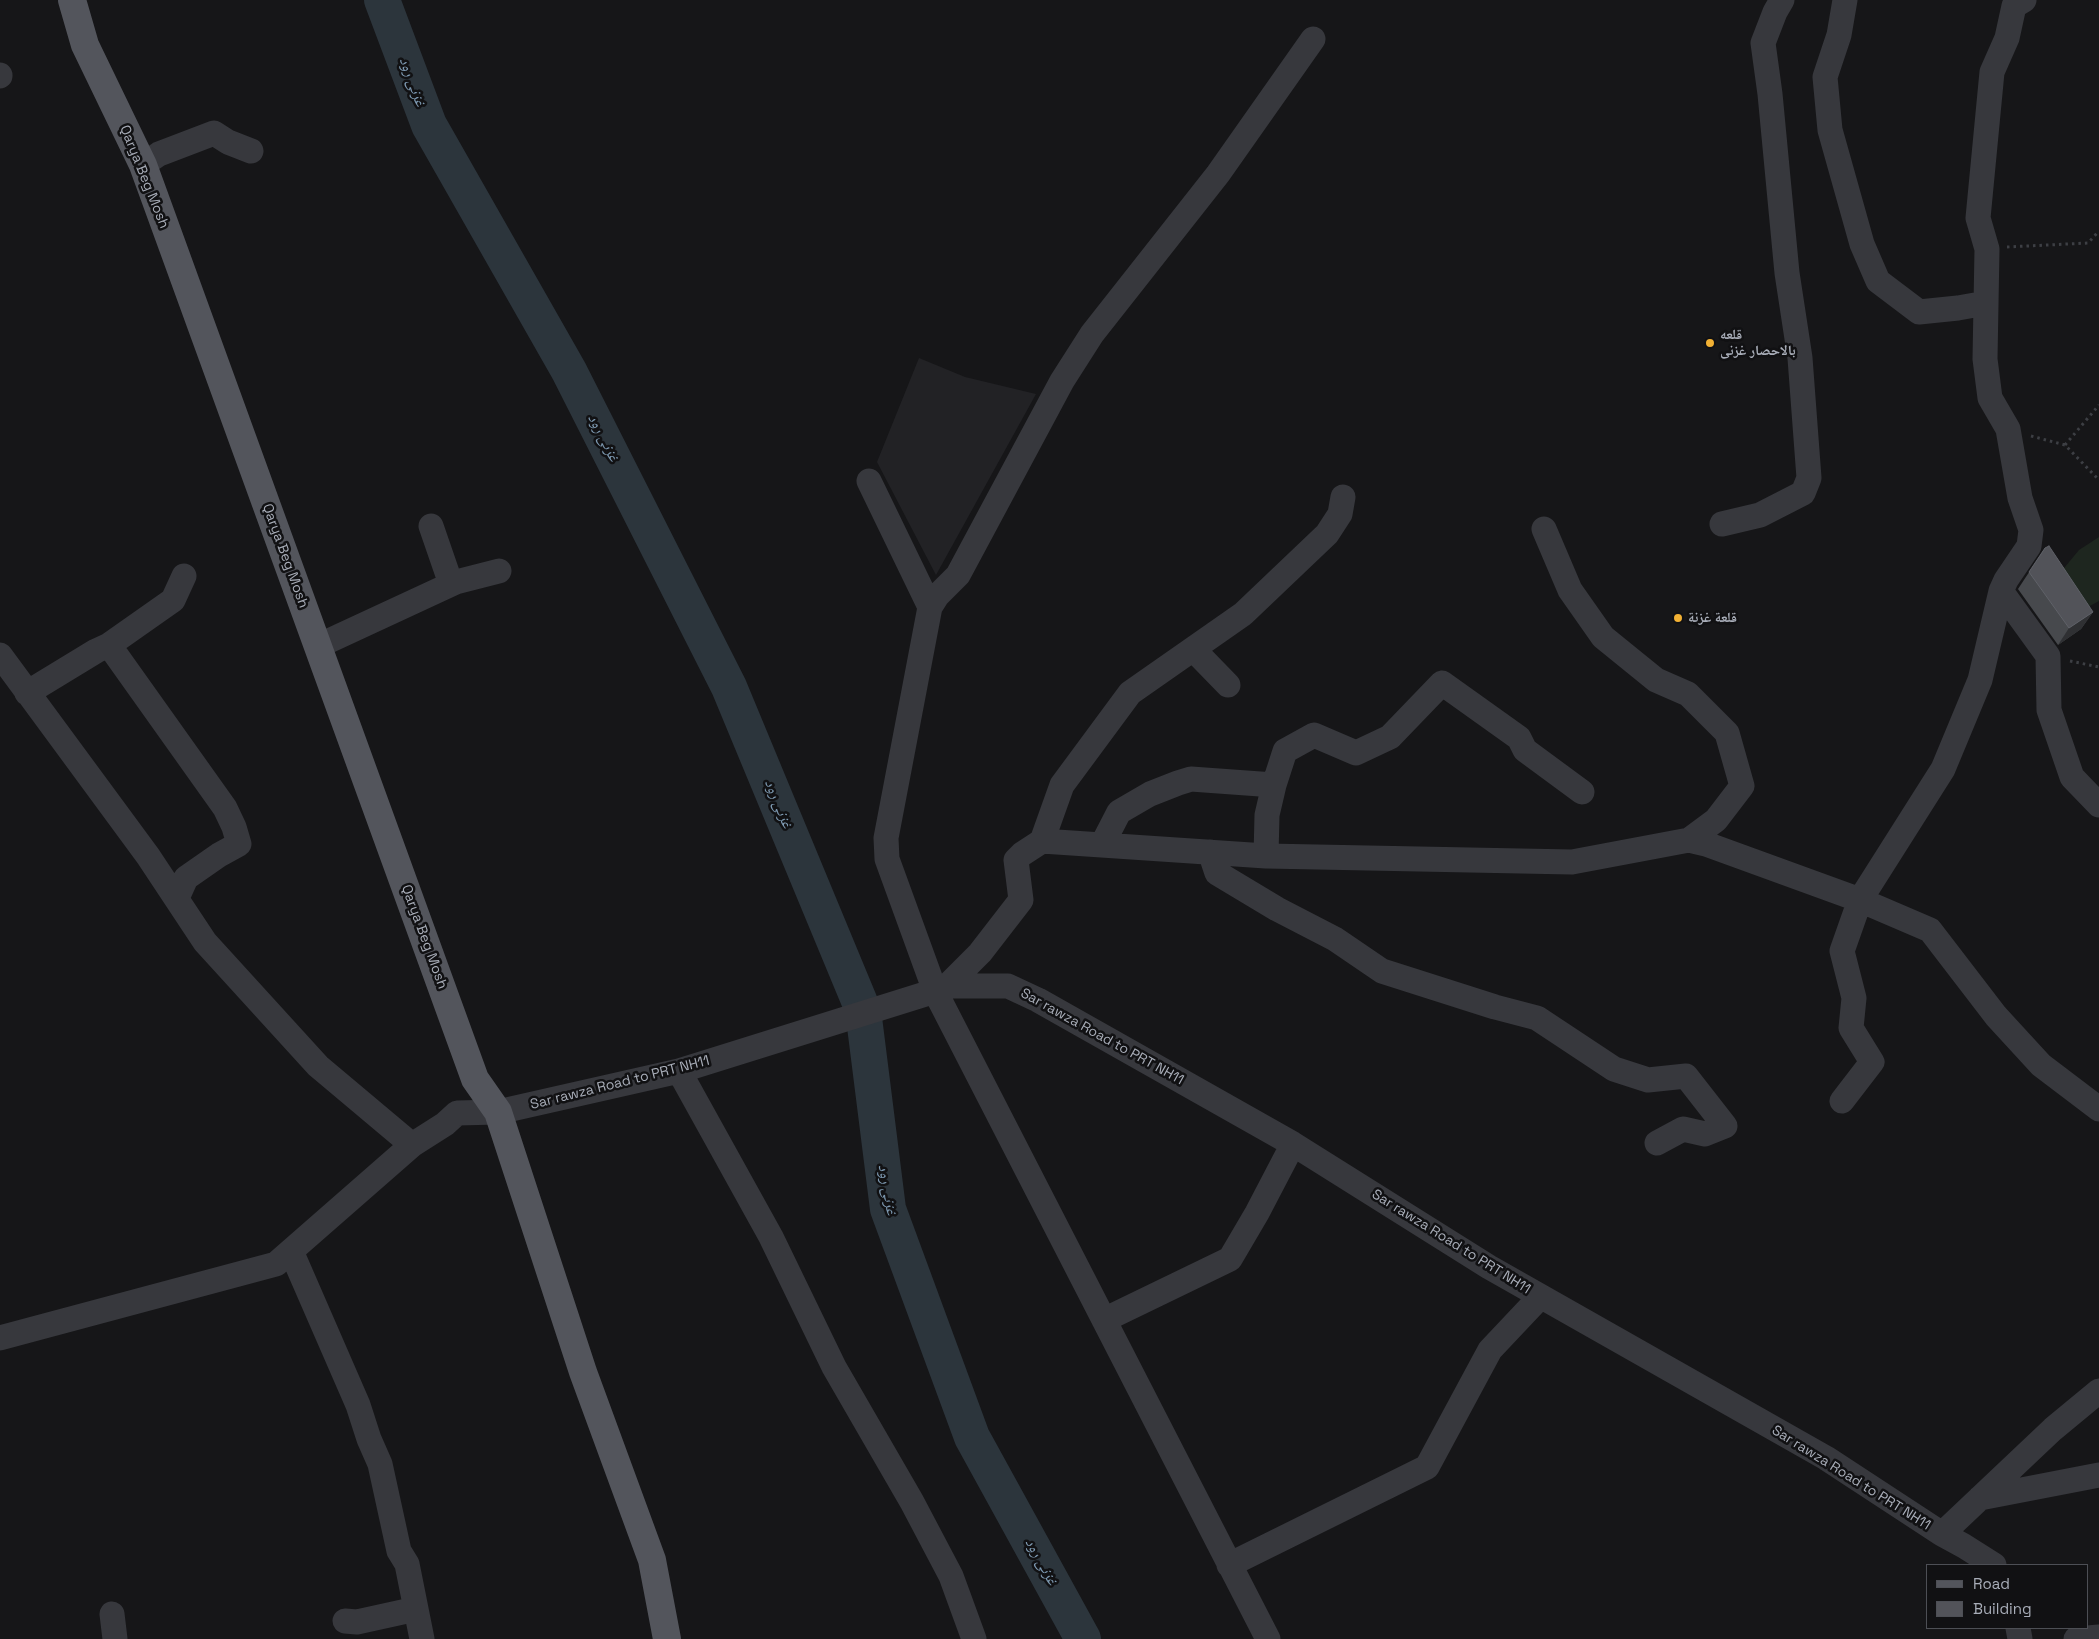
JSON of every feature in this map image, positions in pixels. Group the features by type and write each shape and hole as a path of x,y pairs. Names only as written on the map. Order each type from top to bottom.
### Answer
{"main road":[{"name":"Qarya Beg Mosh","path":"72,0 85,45 143,165 475,1079 498,1112"},
{"path":"498,1112 584,1372 652,1560 667,1639"}],"street":[{"path":"1722,524 1760,515 1803,493 1809,478 1800,358 1787,273 1770,94 1763,43 1775,12 1782,0"},
{"path":"1845,0 1839,35 1826,77 1830,130 1862,244 1878,281 1919,312 1986,303"},
{"path":"1842,1101 1872,1062 1851,1028 1854,998 1842,951 1860,900 1943,769 1980,680 2001,592 2006,580 2029,546 2031,530 2020,498 2008,430 1990,398 1985,359 1986,248 1978,218 1992,72 2007,38 2014,6 2024,0"},
{"path":"1268,1639 933,991 887,859 886,838 930,607 937,596 958,575 1062,381 1092,334 1218,174 1313,39"},
{"path":"143,165 159,154 214,133 228,142 251,150"},
{"path":"869,481 930,607"},
{"path":"933,991 980,953 1021,900 1016,860 1042,840 1062,785 1130,693 1243,614 1326,534 1340,514 1343,497"},
{"path":"431,526 452,584"},
{"path":"1544,529 1570,590 1603,637 1656,680 1688,694 1727,733 1742,786 1716,820 1689,840"},
{"path":"318,646 452,584 500,571"},
{"path":"28,693 109,646 173,600 184,576"},
{"path":"2001,592 2048,656 2049,710 2069,769 2072,777 2099,805"},
{"path":"109,646 224,808 234,827 239,844 219,855 186,878 177,898"},
{"path":"1193,649 1228,685"},
{"path":"0,656 148,856 205,942 318,1066 412,1145"},
{"path":"1266,856 1267,815 1274,785 1285,752 1314,735 1356,753 1390,737 1442,683 1519,738 1525,750 1582,792"},
{"path":"1102,845 1120,812 1150,794 1178,783 1191,779 1274,785"},
{"path":"1042,840 1266,856 1572,862 1689,840 1706,844 1860,900 1930,930 1996,1016 2041,1065 2099,1109"},
{"path":"1210,852 1216,873 1277,909 1334,939 1382,971 1495,1007 1537,1018 1614,1069 1648,1080 1686,1076 1725,1126 1705,1134 1683,1129 1658,1143"},
{"name":"Sar rawza Road to PRT NH11","path":"0,1338 276,1264 412,1145 445,1124 457,1113 498,1112 679,1071 933,991 1008,986 1024,993 1293,1144 1540,1296 1826,1458 1942,1534 2053,1429 2099,1391"},
{"path":"679,1071 772,1237 834,1367 912,1502 947,1568 974,1639"},
{"path":"1104,1320 1230,1259 1257,1213 1293,1144"},
{"path":"290,1251 358,1405 368,1439 380,1464 399,1551 407,1564 422,1639"},
{"path":"1230,1565 1427,1467 1490,1350 1540,1296"},
{"path":"1980,1498 2099,1475"},
{"path":"1942,1534 1992,1564"},
{"path":"345,1621 357,1622 416,1609"},
{"path":"112,1614 115,1639"},
{"path":"2076,1639 2099,1637"}],"path":[{"path":"1986,248 2088,242 2099,231"},
{"path":"2065,445 2099,405"},
{"path":"2008,430 2065,445 2099,480"},
{"path":"2048,656 2099,667"}],"shaded area":[{"path":"919,358 965,377 1036,394 936,575 877,462"},
{"path":"2099,537 2099,601 2088,607 2060,573 2079,550"}],"building":[{"path":"2049,546 2093,612 2069,628 2029,572 2045,548"}],"waterway":[{"name":"غزنی رود","path":"382,0 429,125 569,371 729,687 863,1010 888,1209 972,1437 1083,1639"}],"place":[{"name":"قلعه بالاحصار غزنی","path":"1710,343"},
{"name":"قلعة غزنة","path":"1678,618"}]}
